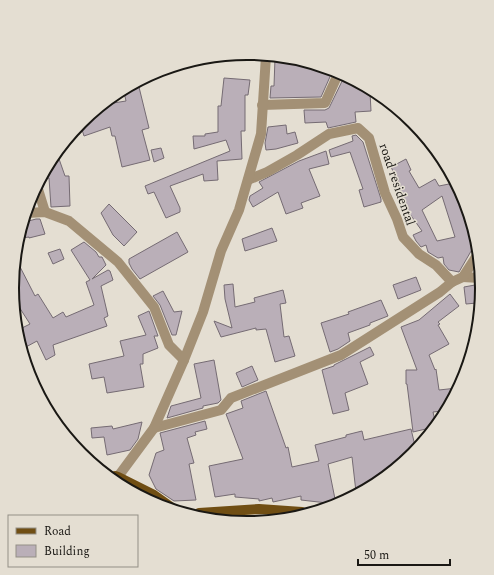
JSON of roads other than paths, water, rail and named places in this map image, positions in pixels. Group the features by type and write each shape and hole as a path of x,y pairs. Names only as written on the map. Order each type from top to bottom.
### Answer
{"main road":[{"path":"131,484 156,496"},
{"path":"209,512 259,509 290,511"}],"street":[{"path":"118,476 154,428 203,312 221,251 239,210 261,134 266,60"},
{"path":"262,105 325,103 336,78"},
{"name":"road residental","path":"248,180 267,172 329,134 358,128 369,138 385,193 397,219 403,237 419,254 436,265 452,282"},
{"path":"40,193 45,212"},
{"path":"31,213 45,212 69,221 118,262 154,307 169,345 184,360"},
{"path":"463,277 473,260"},
{"path":"154,428 221,410 231,398 341,355 440,292 452,282 463,277 475,278"}]}
